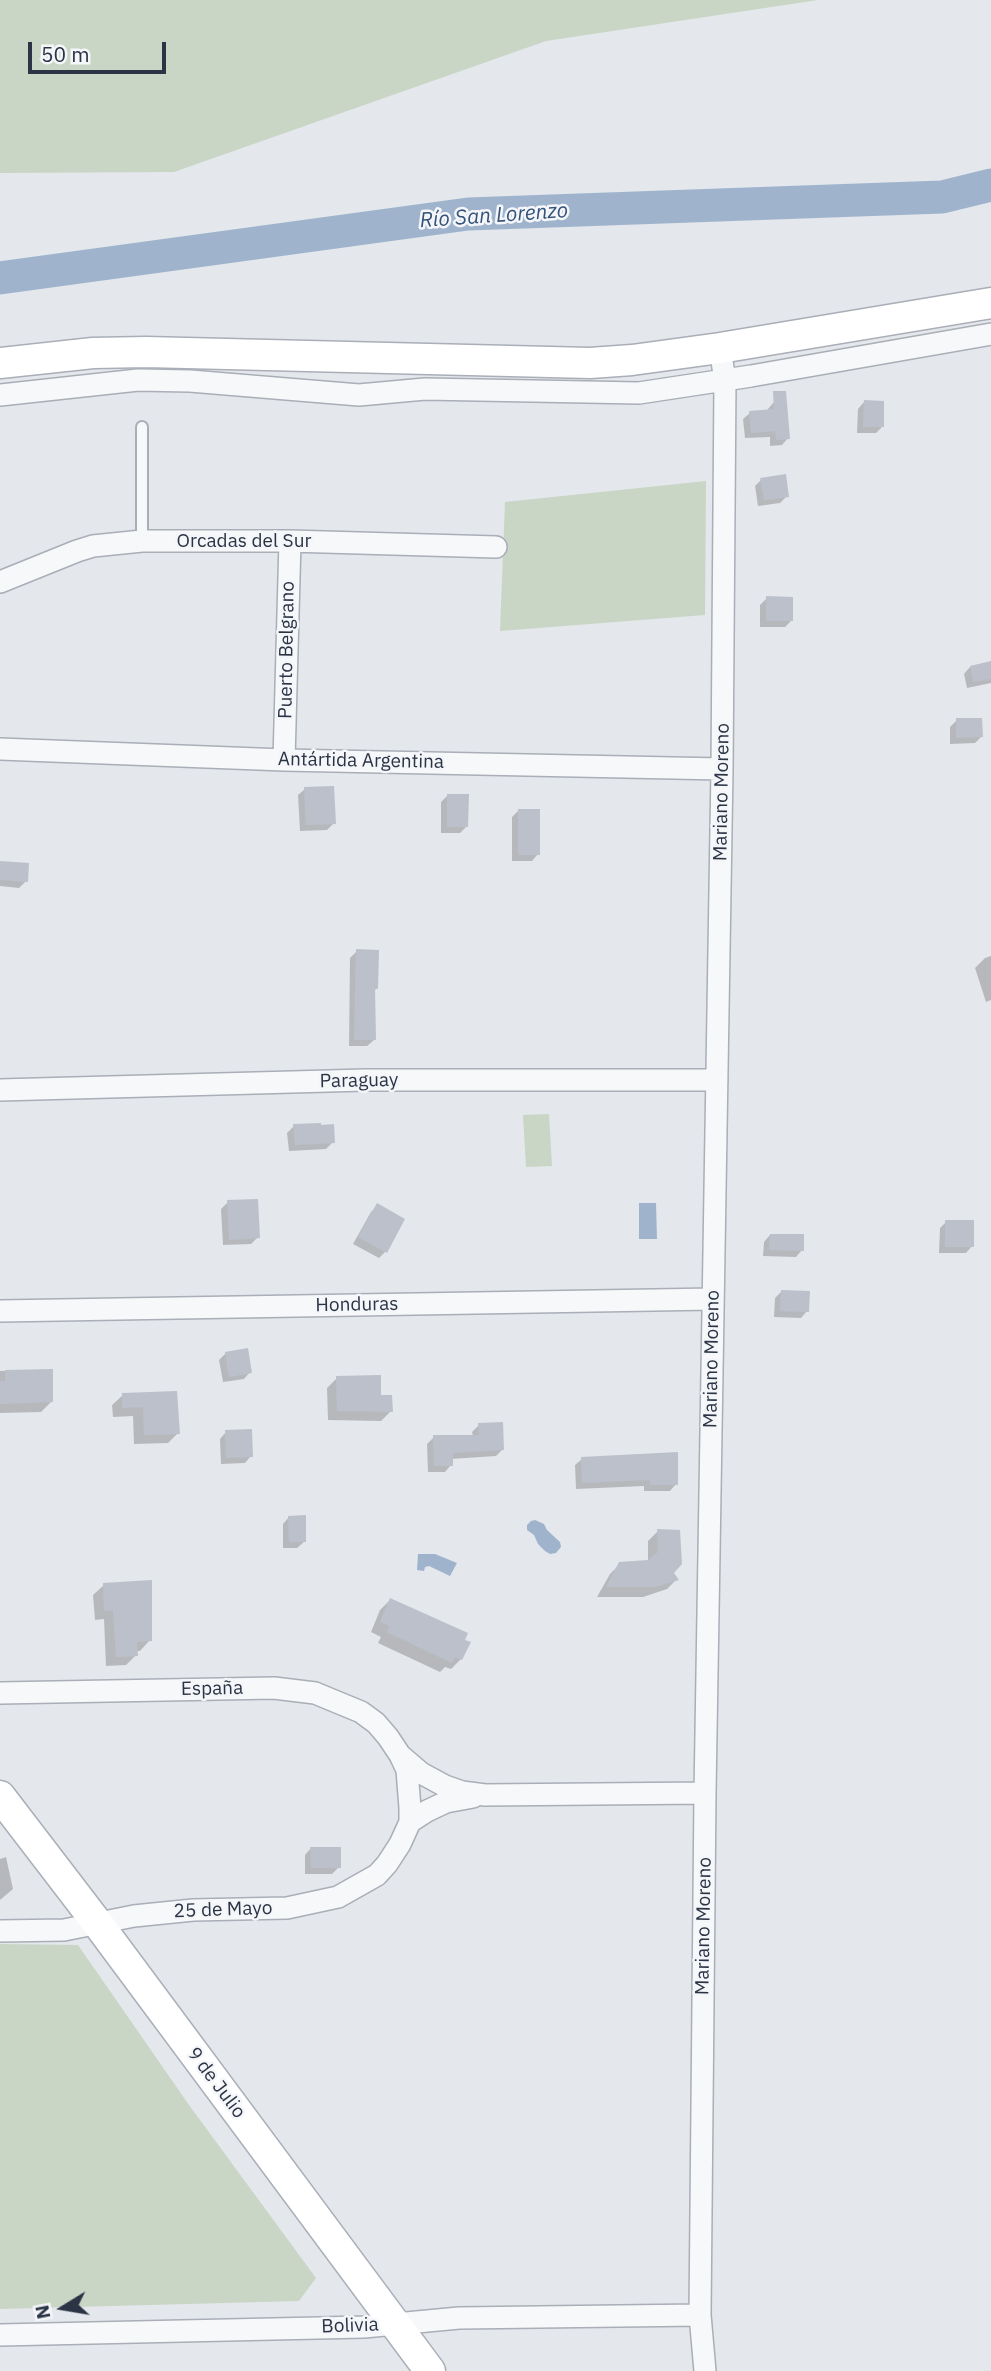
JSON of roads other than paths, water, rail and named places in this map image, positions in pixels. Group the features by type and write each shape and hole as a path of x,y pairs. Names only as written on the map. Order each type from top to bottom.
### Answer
{"street":[{"path":"0,363 93,353 132,352 590,363 720,348 991,303"},
{"path":"0,395 138,380 190,381 359,395 425,388 639,393 725,381 991,334"},
{"name":"Mariano Moreno","path":"705,2371 700,2315 705,1793 722,769 725,381 720,348"},
{"name":"Orcadas del Sur","path":"0,582 93,546 142,541 290,541 496,547"},
{"name":"Puerto Belgrano","path":"284,760 290,541"},
{"name":"Antártida Argentina","path":"0,749 284,760 722,769"},
{"name":"Paraguay","path":"0,1090 365,1080 717,1080"},
{"name":"Honduras","path":"0,1311 713,1300"},
{"name":"España","path":"0,1693 291,1689 315,1693 361,1712 376,1723 400,1755 407,1770 410,1822"},
{"name":"España","path":"400,1755 421,1773 462,1793 705,1793"},
{"name":"España","path":"410,1822 446,1802 485,1795"},
{"name":"9 de Julio","path":"0,1796 430,2371"},
{"name":"25 de Mayo","path":"0,1931 64,1930 134,1916 193,1910 287,1908 338,1897 377,1875 400,1844 410,1822"},
{"name":"Bolivia","path":"0,2335 396,2324 458,2318 700,2315"}],"lane":[{"path":"142,428 142,541"}],"water":[{"path":"639,1203 656,1203 657,1239 639,1239"},
{"path":"535,1520 544,1524 560,1542 561,1547 556,1553 545,1551 527,1530 527,1525"},
{"path":"418,1554 435,1554 457,1563 450,1576 429,1566 425,1567 424,1571 417,1570"}],"waterway":[{"name":"Río San Lorenzo","path":"0,278 468,214 942,197 991,185"}]}
